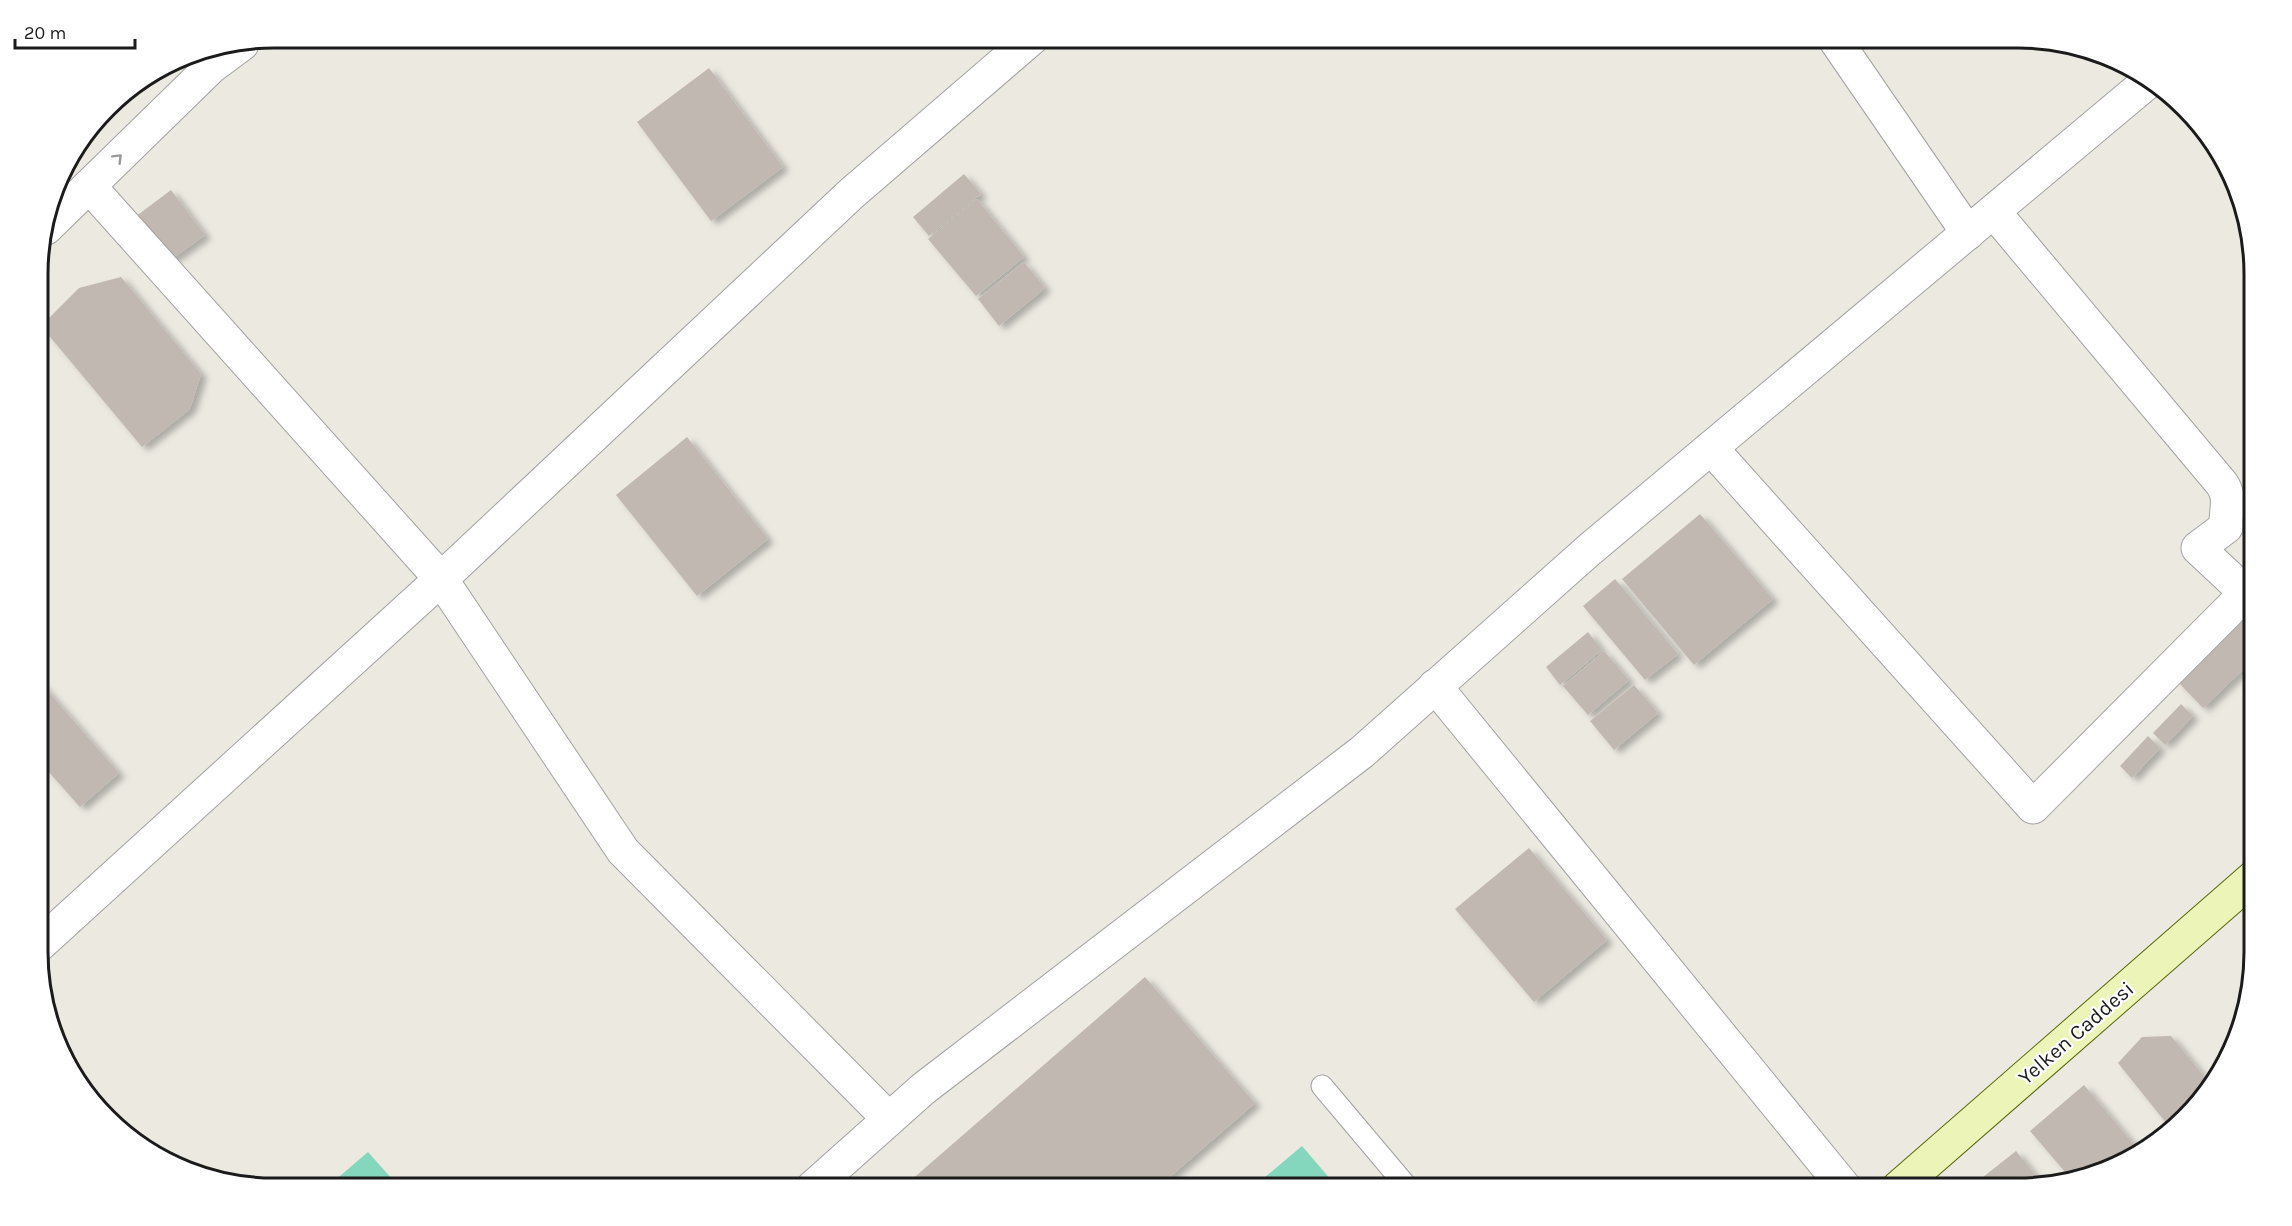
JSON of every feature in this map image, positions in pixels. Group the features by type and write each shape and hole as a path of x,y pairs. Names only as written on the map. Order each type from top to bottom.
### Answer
{"street":[{"path":"48,937 441,579 851,194 1020,48"},
{"path":"1841,48 1968,233"},
{"path":"55,219 211,67 231,52"},
{"path":"823,1178 923,1089 1362,752 1589,550 2143,86"},
{"path":"89,186 441,579 623,851 889,1119"},
{"path":"1994,212 2228,493 2226,527 2198,548 2244,591"},
{"path":"1711,448 2033,807 2244,603"},
{"path":"1435,687 1837,1178"},
{"name":"Yelken Caddesi","path":"1909,1178 2244,886"}],"lane":[{"path":"1322,1086 1400,1178"}],"green space":[{"path":"1302,1146 1329,1178 1264,1178"},
{"path":"368,1152 391,1178 338,1178"}],"building":[{"path":"709,68 783,167 711,221 637,122"},
{"path":"964,174 981,194 929,236 913,217"},
{"path":"171,190 205,235 165,264 131,220"},
{"path":"977,199 1024,257 976,296 928,239"},
{"path":"1024,262 1045,288 999,326 978,299"},
{"path":"121,277 201,374 190,409 142,447 48,334 48,319 79,288"},
{"path":"687,437 768,539 697,596 616,495"},
{"path":"1700,514 1773,599 1694,665 1622,579"},
{"path":"1615,579 1678,654 1645,680 1583,606"},
{"path":"2244,616 2244,669 2203,708 2177,681"},
{"path":"1588,632 1602,650 1560,685 1546,667"},
{"path":"1604,651 1629,680 1588,715 1563,686"},
{"path":"1634,685 1658,713 1614,750 1590,721"},
{"path":"48,691 119,773 80,807 48,771"},
{"path":"2181,704 2193,716 2165,745 2153,733"},
{"path":"2148,736 2160,748 2132,778 2120,766"},
{"path":"1529,848 1607,940 1534,1002 1455,909"},
{"path":"1145,977 1255,1103 1169,1178 914,1178"},
{"path":"2171,1036 2206,1078 2188,1101 2166,1123 2118,1063 2142,1037"},
{"path":"2084,1085 2135,1146 2104,1161 2066,1173 2030,1131"},
{"path":"2016,1151 2037,1177 2033,1178 1982,1178"}]}
